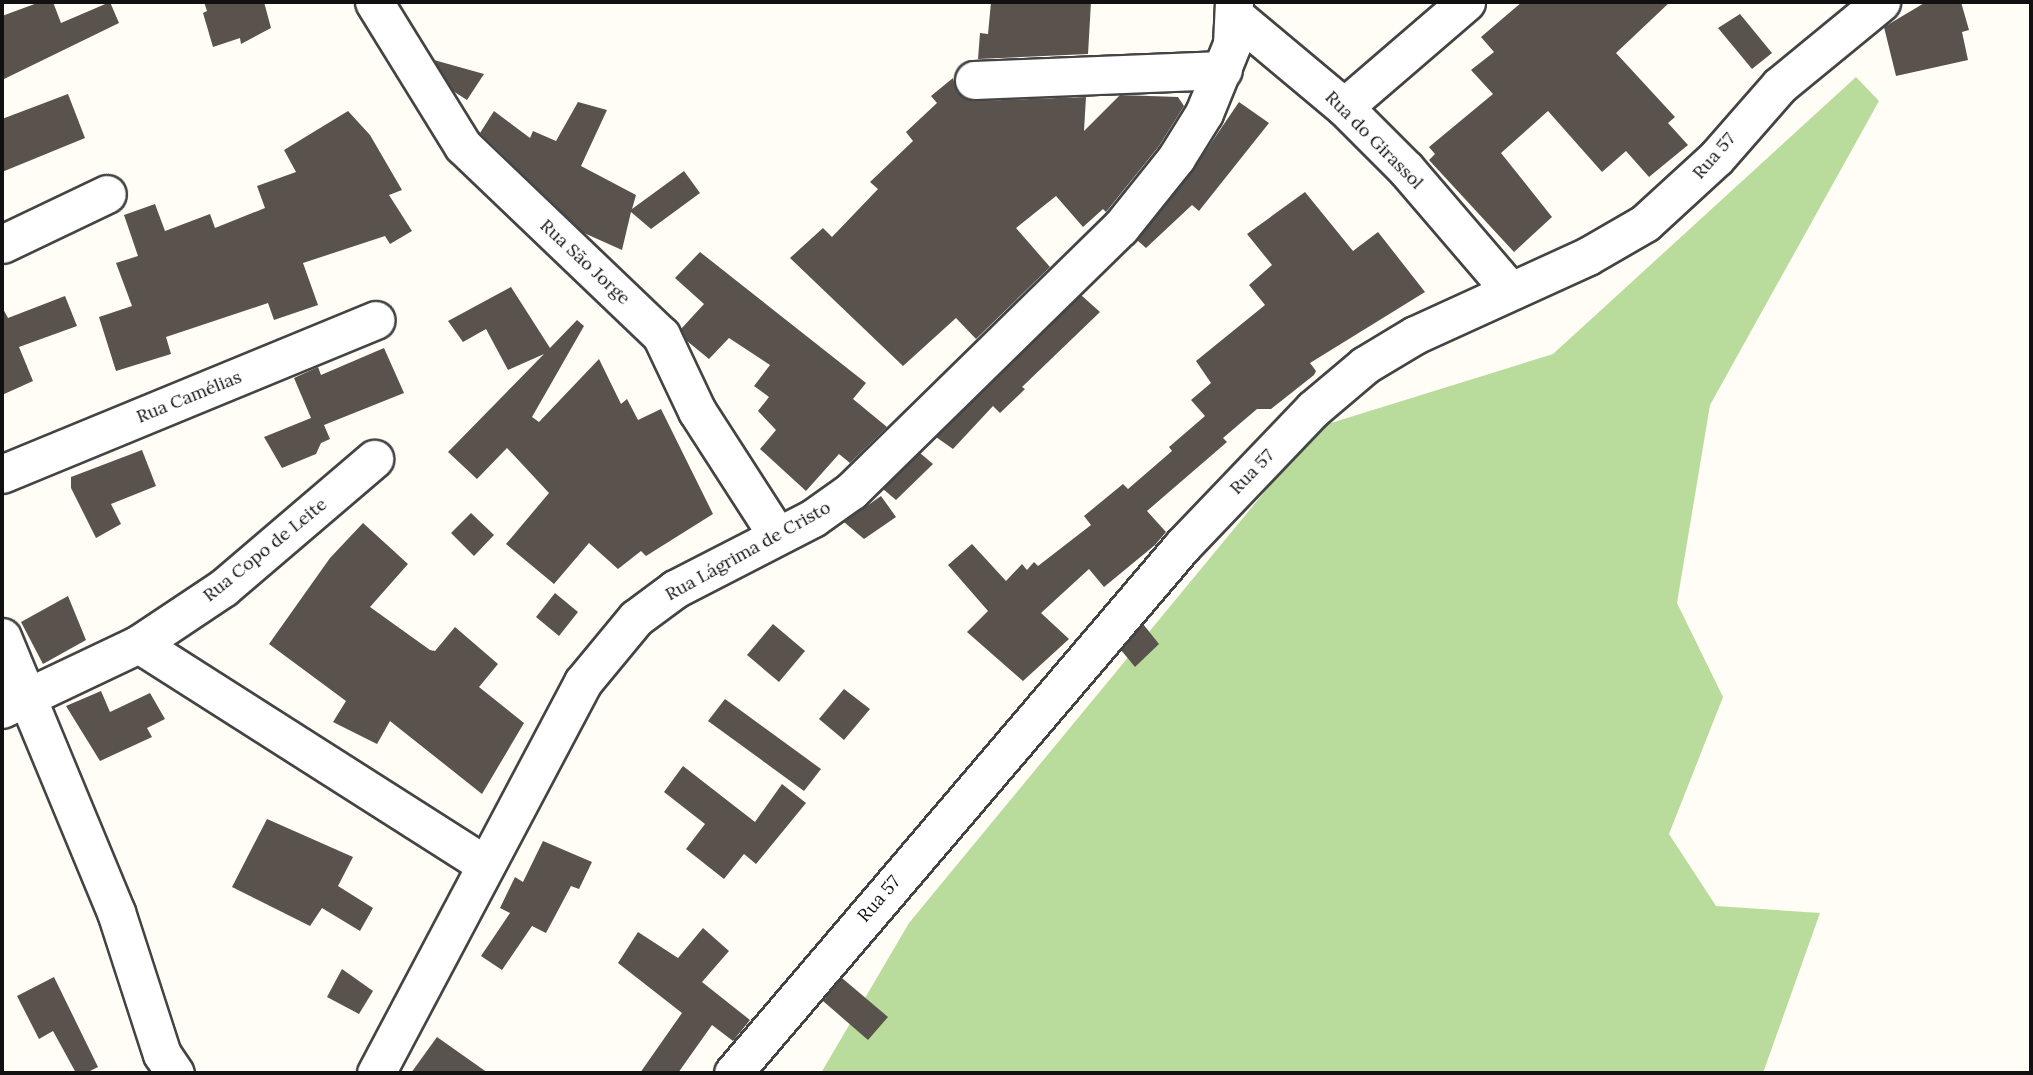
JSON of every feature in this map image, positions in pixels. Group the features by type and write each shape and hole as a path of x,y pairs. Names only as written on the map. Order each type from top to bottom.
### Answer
{"street":[{"name":"Rua São Jorge","path":"374,2 463,146 661,335 697,411 777,535"},
{"path":"1344,107 1466,2"},
{"name":"Rua 57","path":"733,1073 1183,545 1313,409 1375,359 1509,289 1588,256 1645,223 1716,158 1780,85 1881,2"},
{"name":"Rua Lágrima de Cristo","path":"376,1073 583,682 636,618 675,589 813,518 851,491 1120,228 1176,158 1204,113 1223,70 1234,8"},
{"name":"Rua do Girassol","path":"1234,8 1344,107 1406,169 1509,289"},
{"path":"974,80 1223,70"},
{"path":"2,244 107,194"},
{"name":"Rua Camélias","path":"2,474 376,320"},
{"name":"Rua Copo de Leite","path":"13,704 139,644 223,588 374,459"},
{"path":"2,637 13,704 116,912 162,1054 175,1073"},
{"path":"139,644 485,865"}],"green space":[{"path":"1856,77 1879,101 1710,405 1677,603 1723,697 1669,834 1716,906 1820,913 1763,1073 821,1073 909,923 1318,427 1553,354"}],"building":[{"path":"40,2 53,2 61,23 110,2 119,23 2,80 2,16"},
{"path":"204,2 264,2 271,28 241,44 240,38 213,47 203,13 207,11"},
{"path":"991,2 1091,2 1088,54 978,59 980,33 988,34"},
{"path":"1522,2 1670,2 1616,53 1675,117 1668,123 1688,145 1649,177 1626,151 1602,172 1548,111 1501,153 1552,217 1514,252 1429,160 1435,154 1429,147 1493,94 1471,70 1494,52 1481,37"},
{"path":"1926,2 1961,2 1969,30 1962,32 1968,60 1896,76 1884,27"},
{"path":"1740,14 1772,53 1752,69 1718,28"},
{"path":"434,60 484,74 467,100 453,91"},
{"path":"953,78 957,92 974,101 1086,97 1084,131 1120,95 1178,97 1184,106 1159,146 1106,212 1103,209 1083,227 1056,196 1016,228 1050,267 976,339 956,318 903,366 790,258 823,228 832,237 878,189 870,182 913,141 906,132 937,103 931,96"},
{"path":"68,94 85,138 2,172 2,119"},
{"path":"578,102 607,110 581,166 636,195 632,209 684,171 700,193 651,229 631,212 622,250 584,233 480,133 494,111 530,138 533,131 556,141"},
{"path":"1239,102 1269,123 1199,211 1192,205 1146,248 1137,240 1192,171"},
{"path":"348,111 370,135 402,190 389,195 412,231 390,244 385,236 303,263 318,305 274,320 268,303 166,337 171,354 116,371 99,317 132,306 116,263 138,256 124,215 155,204 165,231 210,214 215,228 265,208 257,186 296,172 284,150"},
{"path":"1305,192 1353,251 1378,232 1425,292 1310,363 1316,371 1314,375 1271,409 1257,409 1223,438 1227,442 1147,511 1166,532 1155,545 1104,587 1089,569 1041,613 1069,639 1023,681 967,632 988,611 948,565 972,544 1006,581 1022,564 1027,570 1034,562 1038,566 1091,525 1084,516 1123,484 1128,489 1172,451 1169,447 1205,416 1191,400 1211,383 1196,361 1265,305 1249,285 1272,265 1247,234"},
{"path":"700,252 866,383 853,399 887,427 850,463 839,454 806,491 760,449 776,430 758,411 769,397 754,386 770,365 729,338 709,359 687,341 681,329 704,304 675,278"},
{"path":"511,287 550,348 577,320 584,326 532,417 539,422 599,359 621,404 627,399 638,420 661,409 713,514 646,556 641,551 618,569 589,543 554,584 506,544 549,493 507,448 477,479 448,452 544,354 508,370 486,329 463,342 448,321"},
{"path":"1081,295 1100,312 1022,387 1025,389 1000,413 993,406 953,449 936,437"},
{"path":"65,296 77,326 19,347 33,381 2,395 2,307 8,318"},
{"path":"384,348 404,393 324,425 330,439 321,443 316,454 282,468 264,437 311,418 294,378 318,367 321,375"},
{"path":"142,450 156,486 111,504 121,524 96,538 71,488 71,477"},
{"path":"920,453 933,464 896,500 883,489"},
{"path":"881,496 896,517 864,539 844,522"},
{"path":"471,513 494,535 474,556 451,533"},
{"path":"363,523 408,564 370,607 430,650 435,651 455,627 498,664 479,687 524,723 482,794 390,721 377,744 333,722 346,701 269,644 330,558"},
{"path":"555,593 578,612 559,636 536,617"},
{"path":"68,596 86,640 43,664 21,622"},
{"path":"773,624 805,651 779,682 747,655"},
{"path":"1143,624 1159,644 1135,667 1121,650"},
{"path":"844,689 870,709 844,740 819,719"},
{"path":"101,691 110,712 150,693 165,719 147,728 152,737 100,761 66,706"},
{"path":"725,699 821,769 804,791 708,721"},
{"path":"683,766 755,822 782,784 806,803 756,864 744,854 724,879 686,849 705,824 664,792"},
{"path":"267,819 353,857 338,886 373,908 360,931 322,908 310,926 232,887"},
{"path":"543,841 592,862 579,889 571,886 546,933 532,926 502,970 481,956 510,913 500,908 515,877 523,882"},
{"path":"703,928 729,951 702,982 750,1020 733,1041 712,1025 678,1073 640,1073 682,1013 618,963 638,932 678,958"},
{"path":"342,969 373,991 359,1014 327,997"},
{"path":"54,977 98,1067 86,1073 76,1073 53,1031 39,1039 17,996"},
{"path":"842,978 888,1017 868,1040 823,1001"},
{"path":"437,1037 488,1073 411,1073"}]}
